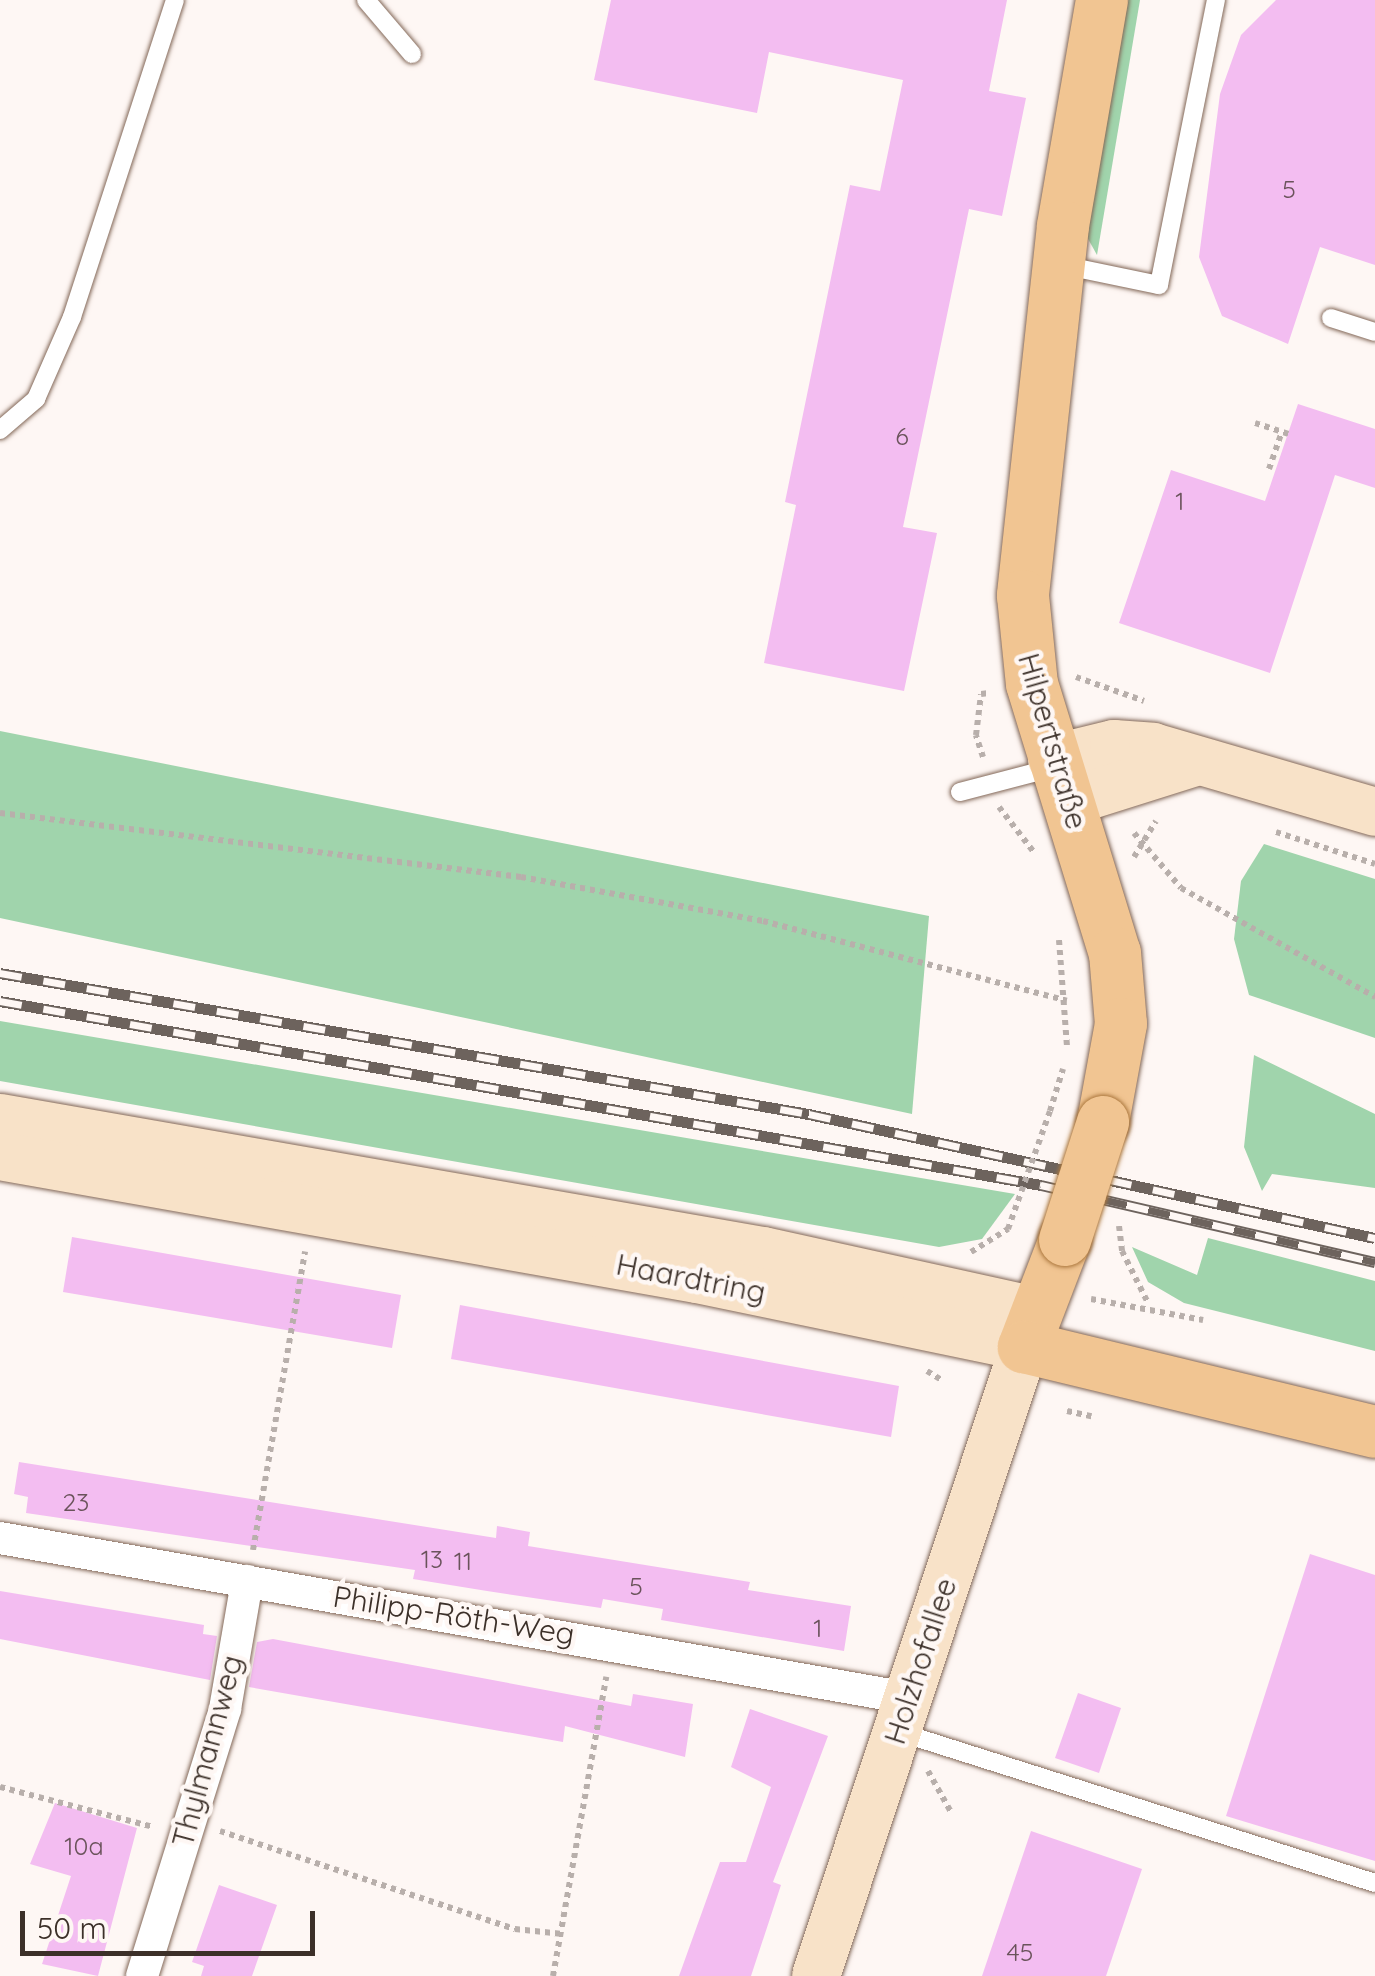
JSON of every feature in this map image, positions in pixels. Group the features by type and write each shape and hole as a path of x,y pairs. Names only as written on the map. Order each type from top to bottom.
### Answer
{"main road":[{"name":"Hilpertstraße","path":"1030,1329 1065,1240 1103,1122 1118,1056 1115,952 1058,776 1027,662 1023,558 1058,264 1102,0"},
{"path":"1058,776 1208,759 1375,812"},
{"name":"Haardtring","path":"0,1118 763,1251 1375,1432"},
{"name":"Haardtring","path":"0,1156 698,1278 1030,1329"},
{"name":"Holzhofallee","path":"816,1976 1030,1329"}],"street":[{"name":"Philipp-Röth-Weg","path":"0,1538 612,1642 902,1715"},
{"name":"Thylmannweg","path":"142,1976 225,1709 247,1581"}],"lane":[{"path":"0,430 36,399 72,317 175,0"},
{"path":"366,0 412,54"},
{"path":"1058,264 1159,285 1216,0"},
{"path":"1331,318 1375,332"},
{"path":"960,792 1058,776"},
{"path":"902,1715 1375,1883"}],"path":[{"path":"1255,423 1285,433 1269,470"},
{"path":"1078,677 1100,687 1103,698"},
{"path":"0,813 521,877 763,921 1067,1001"},
{"path":"1004,822 1024,836 1040,873"},
{"path":"1268,830 1375,864"},
{"path":"1134,833 1181,888 1375,997"},
{"path":"949,1256 1008,1229 1050,1111 1067,1001 1056,928"},
{"path":"247,1581 308,1237"},
{"path":"1122,1252 1147,1307 1203,1320"},
{"path":"926,1376 943,1381"},
{"path":"1067,1411 1090,1416"},
{"path":"553,1976 612,1642"},
{"path":"0,1787 187,1828 515,1929 563,1934"}],"green space":[{"path":"1128,0 1140,0 1097,255 1087,237"},
{"path":"0,731 929,916 912,1114 0,918"},
{"path":"1264,844 1375,879 1375,1038 1249,995 1234,939 1241,881"},
{"path":"0,1021 1015,1194 982,1239 939,1247 0,1081"},
{"path":"1254,1055 1375,1114 1375,1188 1272,1174 1262,1191 1244,1147"},
{"path":"1208,1238 1375,1281 1375,1351 1184,1303 1148,1282 1132,1247 1197,1275"}],"building":[{"path":"611,0 1007,0 989,91 1026,98 1002,216 969,209 903,527 937,533 904,691 764,663 796,505 785,502 850,185 880,191 903,80 769,52 757,113 594,80"},
{"path":"1276,0 1375,0 1375,265 1320,247 1288,344 1222,316 1199,257 1220,94 1241,35"},
{"path":"1298,404 1375,429 1375,488 1335,475 1270,673 1119,623 1171,470 1265,501"},
{"path":"72,1237 401,1295 392,1348 63,1292"},
{"path":"460,1305 899,1386 891,1437 451,1359"},
{"path":"19,1462 496,1538 497,1526 530,1532 528,1546 750,1582 748,1590 851,1606 844,1651 661,1620 663,1609 603,1599 601,1608 487,1591 413,1579 415,1570 26,1513 28,1497 14,1494"},
{"path":"1310,1554 1375,1575 1375,1861 1226,1816"},
{"path":"0,1591 204,1625 203,1634 217,1636 210,1680 0,1639"},
{"path":"273,1639 631,1706 633,1694 693,1704 685,1757 565,1726 563,1742 249,1687 257,1642"},
{"path":"1078,1693 1121,1708 1099,1773 1055,1758"},
{"path":"750,1709 828,1736 773,1882 781,1885 751,1976 679,1976 720,1862 746,1862 771,1787 731,1767"},
{"path":"55,1803 137,1828 98,1976 42,1964 71,1876 30,1864"},
{"path":"1031,1831 1142,1869 1106,1976 982,1976"},
{"path":"219,1885 277,1905 252,1976 201,1976 204,1966 192,1962"}],"railway":[{"path":"0,973 809,1114 1375,1238"},
{"path":"0,1001 1041,1185 1375,1262"}]}
